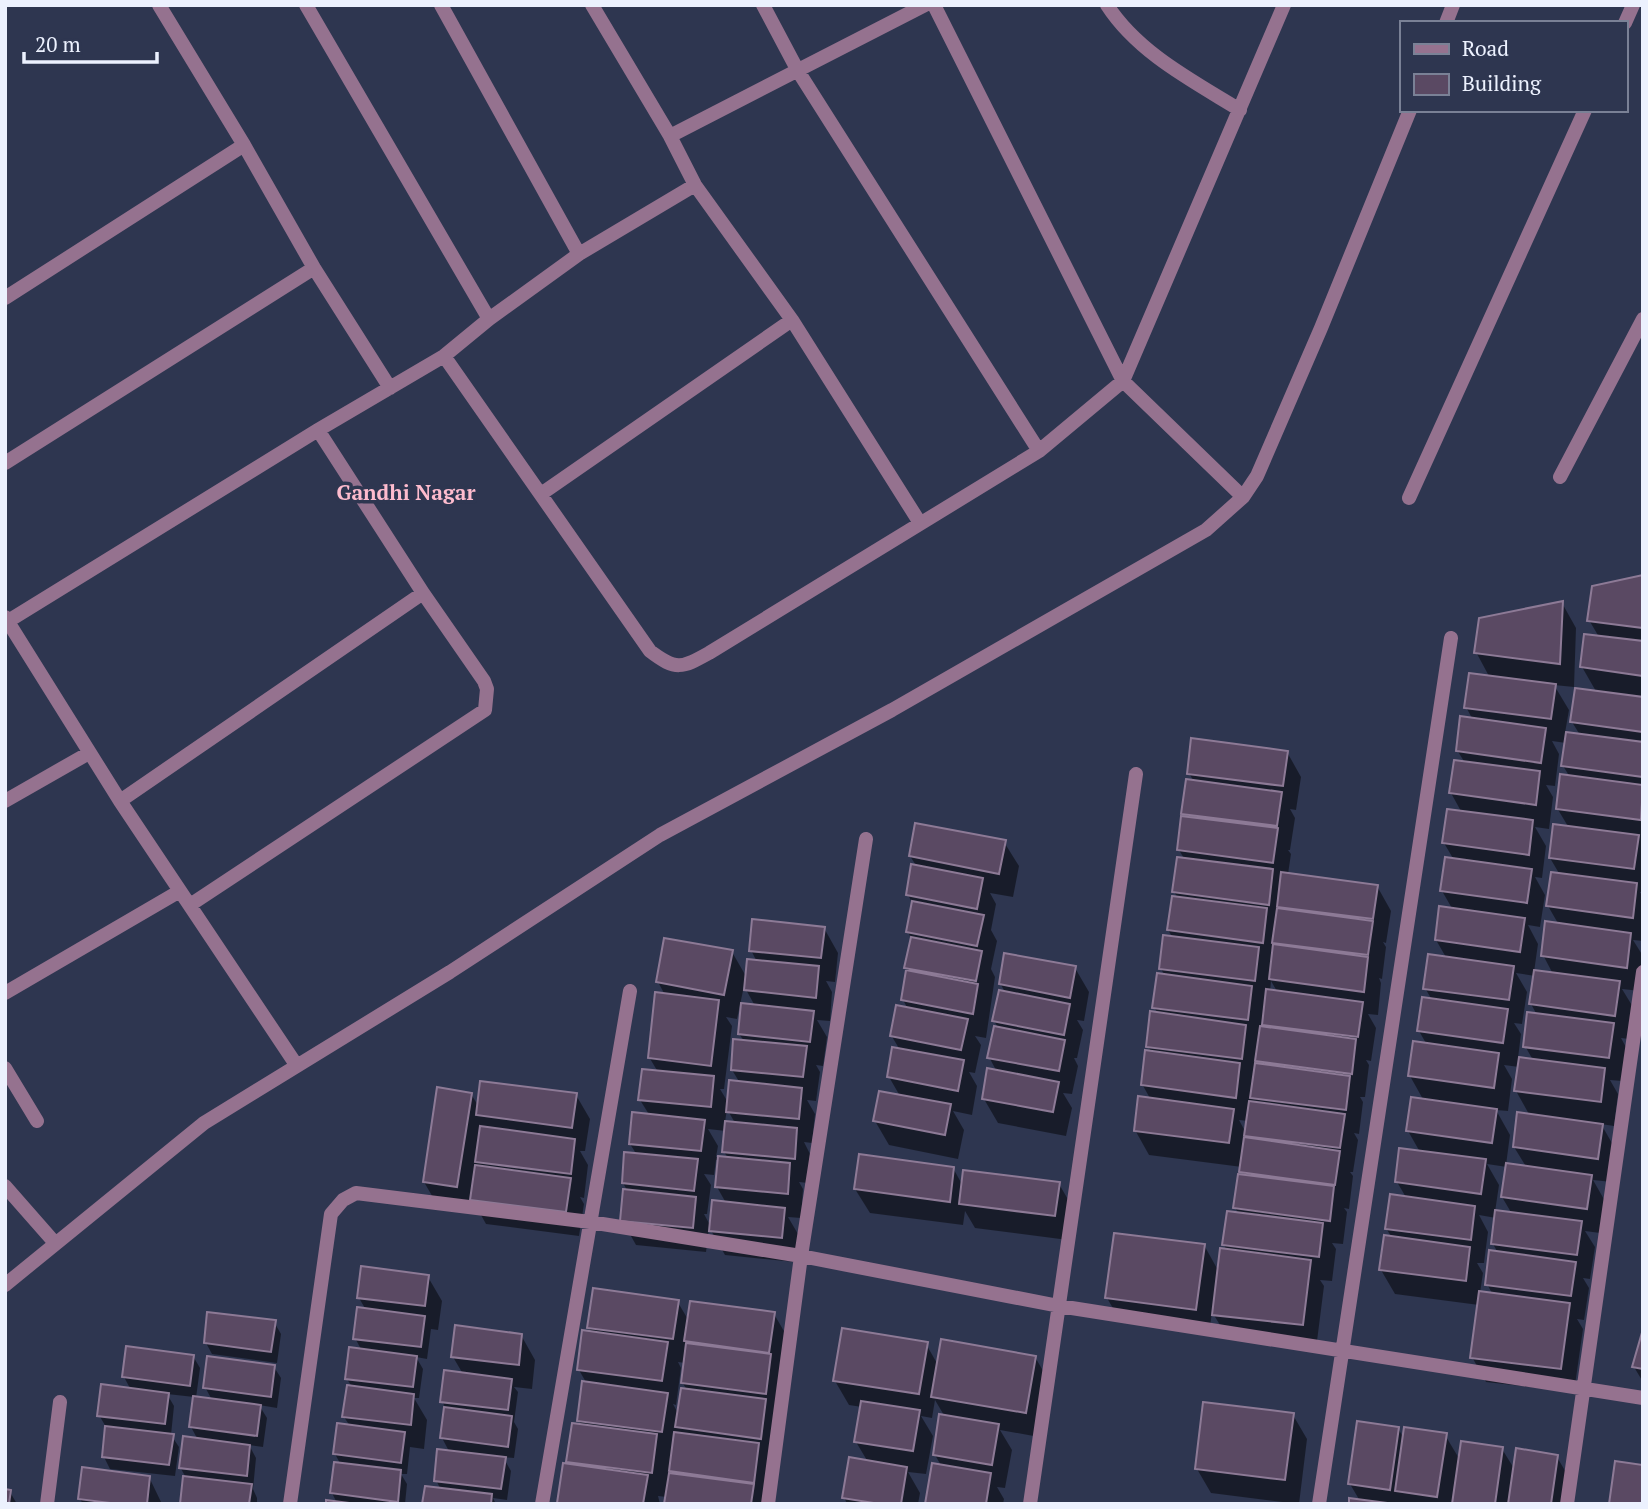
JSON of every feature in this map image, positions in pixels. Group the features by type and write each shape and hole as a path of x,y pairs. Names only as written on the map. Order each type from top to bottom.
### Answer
{"street":[{"path":"159,5 244,145 314,268 390,388"},
{"path":"306,5 489,319"},
{"path":"441,5 579,254"},
{"path":"592,5 670,136 695,185 792,320 920,523"},
{"path":"764,5 798,71 1039,451"},
{"path":"670,136 925,5"},
{"path":"934,5 1123,381 1243,497"},
{"path":"1107,5 1120,26 1153,54 1240,110"},
{"path":"444,356 650,651 667,664 684,667 1039,451 1123,381 1284,5"},
{"path":"1626,21 1633,5"},
{"path":"5,1285 204,1123 549,909 660,835 880,716 1206,530 1243,497 1257,476 1409,112"},
{"path":"1409,498 1584,112"},
{"path":"5,298 244,145"},
{"path":"297,1066 120,801 6,620 444,356 489,319 579,254 695,185"},
{"path":"5,463 314,268"},
{"path":"1560,477 1643,319"},
{"path":"541,494 792,320"},
{"path":"190,905 485,710 484,681 423,593 318,430"},
{"path":"120,801 423,593"},
{"path":"1319,1504 1451,638"},
{"path":"5,801 89,753"},
{"path":"1030,1504 1136,774"},
{"path":"768,1504 801,1256 866,839"},
{"path":"5,993 180,891"},
{"path":"1567,1504 1643,972"},
{"path":"541,1504 630,991"},
{"path":"5,1068 37,1121"},
{"path":"5,1186 55,1243"},
{"path":"290,1504 331,1214 343,1200 356,1193 590,1222 801,1256 1059,1306 1643,1398"},
{"path":"47,1504 60,1402"}],"building":[{"path":"1643,575 1643,628 1587,621 1592,586"},
{"path":"1563,601 1560,664 1474,653 1479,618"},
{"path":"1584,634 1643,641 1643,676 1580,667"},
{"path":"1469,673 1556,684 1551,719 1464,708"},
{"path":"1575,688 1643,697 1643,732 1570,722"},
{"path":"1460,716 1546,728 1541,763 1456,751"},
{"path":"1566,732 1643,742 1643,777 1561,766"},
{"path":"1191,738 1288,751 1283,786 1187,774"},
{"path":"1454,760 1540,771 1536,805 1449,793"},
{"path":"1560,774 1643,785 1641,820 1556,809"},
{"path":"1186,779 1282,792 1277,826 1181,814"},
{"path":"1447,809 1533,820 1529,855 1442,843"},
{"path":"1181,816 1278,828 1273,863 1177,850"},
{"path":"915,823 1006,840 999,874 909,856"},
{"path":"1553,824 1639,835 1634,869 1549,858"},
{"path":"1177,857 1273,869 1269,905 1172,892"},
{"path":"1445,857 1532,869 1527,903 1440,891"},
{"path":"911,864 983,878 977,909 906,895"},
{"path":"1281,872 1378,885 1373,919 1277,907"},
{"path":"1551,872 1637,883 1633,918 1546,906"},
{"path":"1172,896 1267,908 1263,943 1167,930"},
{"path":"912,901 984,915 977,946 906,932"},
{"path":"1439,906 1525,918 1520,952 1435,940"},
{"path":"1277,908 1373,921 1368,955 1272,943"},
{"path":"752,919 825,927 821,958 749,951"},
{"path":"1545,921 1631,933 1627,968 1541,956"},
{"path":"1163,935 1259,947 1255,981 1159,969"},
{"path":"911,937 982,951 976,981 904,968"},
{"path":"664,938 733,950 724,995 656,982"},
{"path":"1273,944 1368,957 1364,992 1269,979"},
{"path":"1004,953 1076,966 1070,998 999,984"},
{"path":"1428,954 1514,966 1509,1000 1423,989"},
{"path":"747,959 819,966 816,998 744,990"},
{"path":"906,970 978,984 973,1014 901,1000"},
{"path":"1534,970 1620,981 1615,1016 1529,1004"},
{"path":"1157,973 1252,986 1248,1020 1152,1008"},
{"path":"1266,989 1363,1002 1358,1037 1262,1025"},
{"path":"999,990 1070,1004 1064,1035 992,1021"},
{"path":"655,992 719,1000 711,1066 648,1058"},
{"path":"1422,997 1508,1009 1503,1043 1417,1031"},
{"path":"741,1003 814,1011 810,1042 738,1034"},
{"path":"896,1005 968,1019 961,1050 890,1036"},
{"path":"1150,1011 1246,1025 1242,1059 1146,1047"},
{"path":"1527,1012 1614,1023 1609,1058 1523,1047"},
{"path":"994,1026 1065,1040 1059,1071 987,1058"},
{"path":"1260,1026 1356,1039 1352,1074 1255,1061"},
{"path":"733,1039 807,1046 803,1077 731,1070"},
{"path":"1413,1041 1499,1053 1494,1088 1408,1076"},
{"path":"892,1047 964,1060 958,1091 887,1077"},
{"path":"1145,1050 1240,1063 1236,1098 1141,1085"},
{"path":"1519,1057 1605,1068 1601,1102 1514,1091"},
{"path":"1255,1063 1350,1076 1346,1110 1250,1098"},
{"path":"987,1068 1059,1082 1053,1112 982,1099"},
{"path":"642,1069 714,1076 711,1107 638,1100"},
{"path":"729,1080 802,1088 799,1119 726,1112"},
{"path":"480,1081 577,1093 572,1128 476,1115"},
{"path":"437,1087 472,1093 457,1187 423,1182"},
{"path":"879,1091 951,1104 945,1135 873,1121"},
{"path":"1138,1096 1234,1109 1229,1143 1134,1131"},
{"path":"1411,1097 1497,1109 1492,1143 1406,1131"},
{"path":"1249,1101 1345,1114 1340,1148 1244,1136"},
{"path":"632,1112 705,1120 701,1151 629,1144"},
{"path":"1517,1112 1603,1124 1598,1159 1513,1147"},
{"path":"725,1121 797,1128 795,1159 722,1152"},
{"path":"480,1126 575,1139 571,1174 475,1162"},
{"path":"1244,1137 1340,1151 1335,1185 1239,1172"},
{"path":"1399,1148 1486,1159 1481,1194 1395,1182"},
{"path":"624,1152 698,1159 694,1191 622,1183"},
{"path":"859,1154 954,1167 950,1202 854,1189"},
{"path":"718,1156 790,1163 788,1194 715,1187"},
{"path":"1506,1163 1592,1175 1587,1209 1501,1197"},
{"path":"475,1165 571,1178 566,1212 470,1200"},
{"path":"963,1170 1060,1182 1055,1216 959,1204"},
{"path":"1238,1174 1334,1186 1330,1221 1233,1208"},
{"path":"623,1189 696,1197 693,1228 620,1221"},
{"path":"1390,1194 1475,1206 1471,1240 1385,1229"},
{"path":"712,1200 785,1208 782,1238 709,1231"},
{"path":"1495,1210 1582,1221 1577,1255 1491,1244"},
{"path":"1227,1211 1323,1223 1319,1257 1222,1245"},
{"path":"1114,1233 1205,1244 1196,1310 1105,1298"},
{"path":"1384,1235 1470,1247 1466,1281 1379,1270"},
{"path":"1220,1248 1311,1260 1303,1325 1212,1315"},
{"path":"1489,1250 1576,1262 1571,1296 1485,1285"},
{"path":"361,1266 429,1275 425,1306 357,1298"},
{"path":"593,1288 679,1300 673,1339 587,1328"},
{"path":"1479,1291 1570,1303 1561,1369 1470,1358"},
{"path":"690,1301 775,1312 769,1353 684,1341"},
{"path":"357,1307 425,1316 421,1347 353,1339"},
{"path":"207,1312 276,1320 271,1352 204,1343"},
{"path":"455,1325 522,1334 519,1365 451,1357"},
{"path":"842,1328 928,1342 919,1394 833,1381"},
{"path":"1643,1329 1643,1369 1632,1367"},
{"path":"582,1330 668,1342 662,1381 577,1370"},
{"path":"941,1339 1036,1356 1026,1413 931,1397"},
{"path":"686,1343 771,1354 766,1394 681,1383"},
{"path":"126,1346 194,1355 190,1386 122,1377"},
{"path":"349,1347 417,1356 413,1387 345,1379"},
{"path":"207,1356 275,1365 271,1397 203,1388"},
{"path":"444,1370 512,1379 508,1410 440,1402"},
{"path":"582,1381 668,1393 662,1432 577,1421"},
{"path":"101,1384 169,1393 165,1424 97,1416"},
{"path":"347,1385 414,1394 411,1425 342,1417"},
{"path":"681,1388 766,1399 761,1439 675,1427"},
{"path":"193,1396 261,1405 257,1436 189,1427"},
{"path":"861,1401 920,1410 913,1451 854,1442"},
{"path":"1203,1402 1294,1413 1285,1480 1195,1469"},
{"path":"444,1407 512,1416 508,1447 440,1438"},
{"path":"939,1414 999,1424 992,1465 933,1455"},
{"path":"1357,1421 1399,1427 1390,1490 1348,1484"},
{"path":"337,1423 405,1432 401,1463 333,1454"},
{"path":"572,1423 657,1434 652,1473 566,1462"},
{"path":"105,1426 174,1434 169,1465 102,1457"},
{"path":"1404,1427 1447,1433 1437,1497 1395,1491"},
{"path":"674,1432 759,1443 754,1483 669,1471"},
{"path":"183,1436 250,1445 247,1476 179,1468"},
{"path":"1461,1441 1503,1447 1495,1504 1452,1504"},
{"path":"1516,1448 1558,1455 1551,1504 1508,1504"},
{"path":"437,1449 506,1457 501,1489 434,1481"},
{"path":"849,1457 907,1467 901,1504 880,1504 842,1498"},
{"path":"1615,1461 1643,1465 1643,1504 1609,1504"},
{"path":"334,1462 401,1470 398,1502 330,1493"},
{"path":"563,1463 648,1475 643,1504 557,1503"},
{"path":"932,1463 991,1473 986,1504 925,1504"},
{"path":"82,1467 150,1476 147,1504 78,1499"},
{"path":"669,1473 754,1484 751,1504 664,1504"},
{"path":"183,1476 252,1484 249,1504 180,1504"},
{"path":"425,1486 492,1494 491,1504 422,1504"},
{"path":"5,1489 11,1490 9,1504 5,1504"},
{"path":"1349,1498 1395,1504 1349,1504"},
{"path":"326,1500 357,1504 326,1504"}],"district":[{"name":"Gandhi Nagar","path":"406,492"}]}
